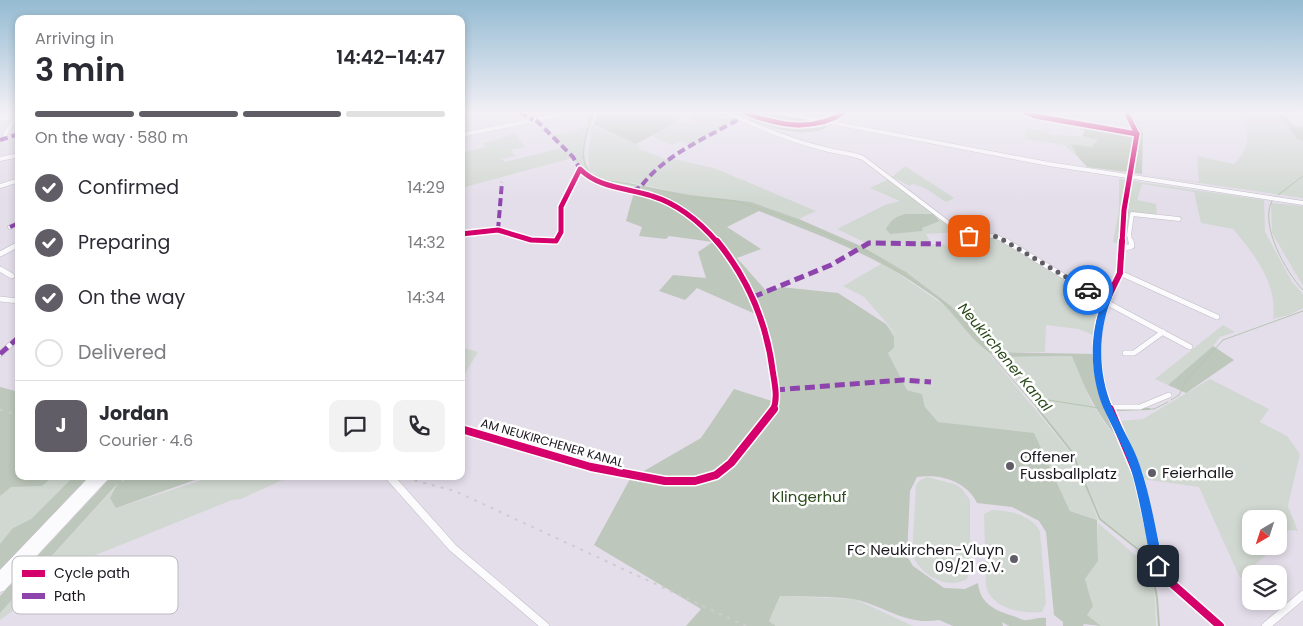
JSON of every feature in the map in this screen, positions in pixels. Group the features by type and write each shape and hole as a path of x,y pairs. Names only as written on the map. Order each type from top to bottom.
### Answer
{"highway":[{"path":"930,141 1049,164 1303,201"},
{"path":"936,141 1012,156 1303,201"},
{"path":"20,556 92,480"},
{"path":"30,556 102,480"},
{"path":"0,577 12,564"},
{"path":"0,587 12,574"}],"main road":[{"path":"392,480 453,548 545,626"},
{"path":"1266,626 1303,595"}],"street":[{"path":"803,141 863,158 963,234 987,234 1000,238 1106,302 1190,347"},
{"path":"1136,141 1130,171 1120,273 1100,318 1096,344 1099,371 1108,406 1132,455 1161,574 1220,626"},
{"path":"0,159 15,156"},
{"name":"AM NEUKIRCHENER KANAL","path":"465,234 498,230 531,240 556,241 561,232 561,208 580,169 590,178 671,203 692,215 708,231 753,297 764,330 773,375 776,403 772,413 724,470 709,478 688,481 617,475 465,430"},
{"path":"0,186 15,181"},
{"path":"1122,249 1132,246 1129,235 1132,214 1178,219"},
{"path":"10,227 15,225"},
{"path":"0,254 15,246"},
{"path":"0,269 12,276"},
{"path":"1120,273 1218,317"},
{"path":"0,299 15,301"},
{"path":"1124,353 1134,353 1164,332"},
{"path":"0,354 15,341"},
{"path":"1108,406 1138,409 1148,407 1169,396"}],"shaded area":[{"path":"521,141 525,147 511,150 515,156 502,159 505,162 562,148 572,158 465,187 465,152 486,147 483,143"},
{"path":"557,141 586,141 585,160 590,169 588,157 590,141 629,141 641,146 638,148 670,161 673,159 714,168 816,211 799,219 751,202 691,195 629,182 637,185 632,189 590,178"},
{"path":"664,141 680,141 673,145"},
{"path":"681,141 703,141 695,146"},
{"path":"1039,141 1098,141 1091,147 1072,145 1078,157 1064,145"},
{"path":"1247,141 1303,141 1303,198 1131,173 1199,182 1197,156 1234,164"},
{"path":"905,166 954,198 946,202 925,188 912,184 910,186 892,177"},
{"path":"889,179 933,214 905,214 897,232 923,231 922,228 942,220 959,232 926,234 932,245 866,243 837,229 885,205 900,201 870,188"},
{"path":"1119,179 1264,200 1265,232 1292,282 1303,294 1303,308 1289,315 1273,319 1274,306 1272,294 1263,270 1233,229 1201,223 1194,192 1142,184 1137,200 1156,204 1157,215 1132,212 1127,238 1129,245 1127,248 1113,242 1119,210"},
{"path":"1271,203 1303,206 1303,286 1272,233"},
{"path":"985,234 995,236 1103,301 1096,336 1078,329 1046,325 1045,352 996,352 951,306 906,272 863,247 874,242 896,245 943,244 958,254 980,254 965,237"},
{"path":"883,263 947,307 998,364 1070,452 1081,474 1098,520 1070,511 1050,467 985,429 938,422 925,407 922,394 907,390 888,353 894,348 894,337 886,324 897,335 864,297 843,286"},
{"path":"1223,325 1235,332 1220,337 1213,346 1168,385 1155,379"},
{"path":"465,348 478,352 465,374"},
{"path":"1072,356 1091,402 1106,425 1125,446 1138,485 1150,551 1139,548 1102,519 1073,452 997,357"},
{"path":"1210,379 1269,409 1260,422 1287,436 1300,454 1288,506 1298,531 1288,531 1288,510 1242,510 1242,555 1266,555 1255,565 1242,565 1242,576 1240,578 1199,487 1142,479 1136,458 1119,421 1143,419"},
{"path":"927,477 955,484 962,489 970,500 970,571 967,579 959,582 942,582 927,574 912,554 916,485 920,480"},
{"path":"49,480 70,480 31,519 13,528 0,544 0,496 10,487 42,486"},
{"path":"121,480 123,480 120,482 116,508 202,480 282,480 241,499 232,500 93,556 52,556"},
{"name":"FC Neukirchen-Vluyn 09/21 e.V.","path":"992,510 1012,512 1026,518 1037,526 1040,532 1046,603 1042,612 1017,611 1002,605 995,600 986,587 984,514"},
{"path":"1098,523 1149,567 1155,597 1156,626 1101,626 1087,615 1092,601 1085,579 1098,561"},
{"path":"780,596 855,599 913,626 776,626 769,621"},
{"path":"12,600 12,611 0,620 0,613"}],"green space":[{"path":"630,141 641,141 636,144"},
{"path":"1097,141 1143,141 1142,174 1087,167 1078,157 1071,144 1091,147"},
{"name":"Klingerhuf","path":"636,185 660,191 637,185 691,195 751,202 799,219 863,247 906,272 951,306 996,352 1094,354 1104,405 1125,446 1107,425 1094,404 1072,356 997,357 979,345 950,311 934,296 893,270 849,248 759,211 727,227 761,249 737,258 767,292 781,287 838,293 886,324 894,337 894,348 888,353 907,390 922,394 925,407 938,422 1034,433 1070,511 1097,520 1098,561 1085,579 1093,606 1087,615 1101,626 1084,624 1083,626 1063,626 1063,622 1054,615 1046,532 1039,521 1012,507 977,503 972,495 960,484 944,478 917,477 910,491 907,556 913,566 944,588 965,589 978,583 982,597 991,606 1024,620 1046,618 1046,626 1009,626 1002,622 1003,626 953,626 939,620 927,621 905,618 853,599 780,596 769,621 776,626 686,626 701,609 594,545 630,479 701,438 734,389 775,402 762,317 697,288 685,300 659,291 673,275 706,278 698,252 713,242 669,236 666,239 639,236 642,227 626,221"},
{"path":"905,214 933,214 940,221 922,228 923,231 890,234 886,229 890,223"},
{"path":"1213,346 1234,360 1186,393 1168,385"},
{"path":"0,387 15,391 15,480 49,480 42,486 11,487 0,496"},
{"path":"70,480 85,480 0,570 0,544 13,528 31,519"},
{"path":"108,480 122,480 121,482 124,480 195,480 116,508 110,498 118,483 52,556 37,556"},
{"path":"12,583 12,600 0,613 0,596"}],"waterway":[{"name":"Neukirchener Kanal","path":"585,141 584,162 587,169 593,175 604,180 639,186"},
{"path":"1278,195 1303,176"},
{"name":"Neukirchener Kanal","path":"642,186 682,196 736,201 801,223 875,256 949,306 1039,410"},
{"path":"1272,201 1269,211 1269,222 1276,248 1289,272 1303,290"},
{"path":"1171,400 1179,395 1186,381 1223,340 1303,311"},
{"path":"1029,397 1105,409"},
{"path":"1149,409 1113,410 1154,409 1168,402"},
{"name":"Neukirchener Kanal","path":"1038,409 1072,452 1100,519 1149,558 1157,598 1159,626"}],"railway":[{"path":"0,410 15,414"},
{"path":"412,480 455,491 746,626"}],"marked path":[{"path":"557,141 573,157 580,169"},
{"path":"632,190 640,188 645,180 656,171 701,141"},
{"path":"498,230 502,182"},
{"path":"10,227 15,225"},
{"path":"753,297 831,265 869,243 902,245 941,244"},
{"path":"0,354 15,341"},
{"path":"775,390 903,380 931,382"}],"cycle path":[{"path":"1120,271 1124,210 1136,141"},
{"path":"465,234 498,230 531,240 556,241 561,232 561,207 580,169 585,175 603,183 653,196 670,203 685,212 712,236 735,265 753,296 767,334 774,376 776,403 772,413 724,470 716,475 695,481 665,481 629,476 552,457 465,430"},
{"path":"1120,273 1100,318 1096,344 1105,399 1131,455 1138,476 1161,574 1220,626"}],"way so far":[{"path":"969,236 980,234 996,236 1088,290"}],"place":[{"name":"Offener Fussballplatz","path":"1010,466"},
{"name":"Feierhalle","path":"1152,473"},
{"name":"FC Neukirchen-Vluyn 09/21 e.V.","path":"1014,559"}],"route":[{"path":"1088,290 1106,302 1100,318 1096,344 1099,371 1107,405 1132,455 1158,566"}]}
